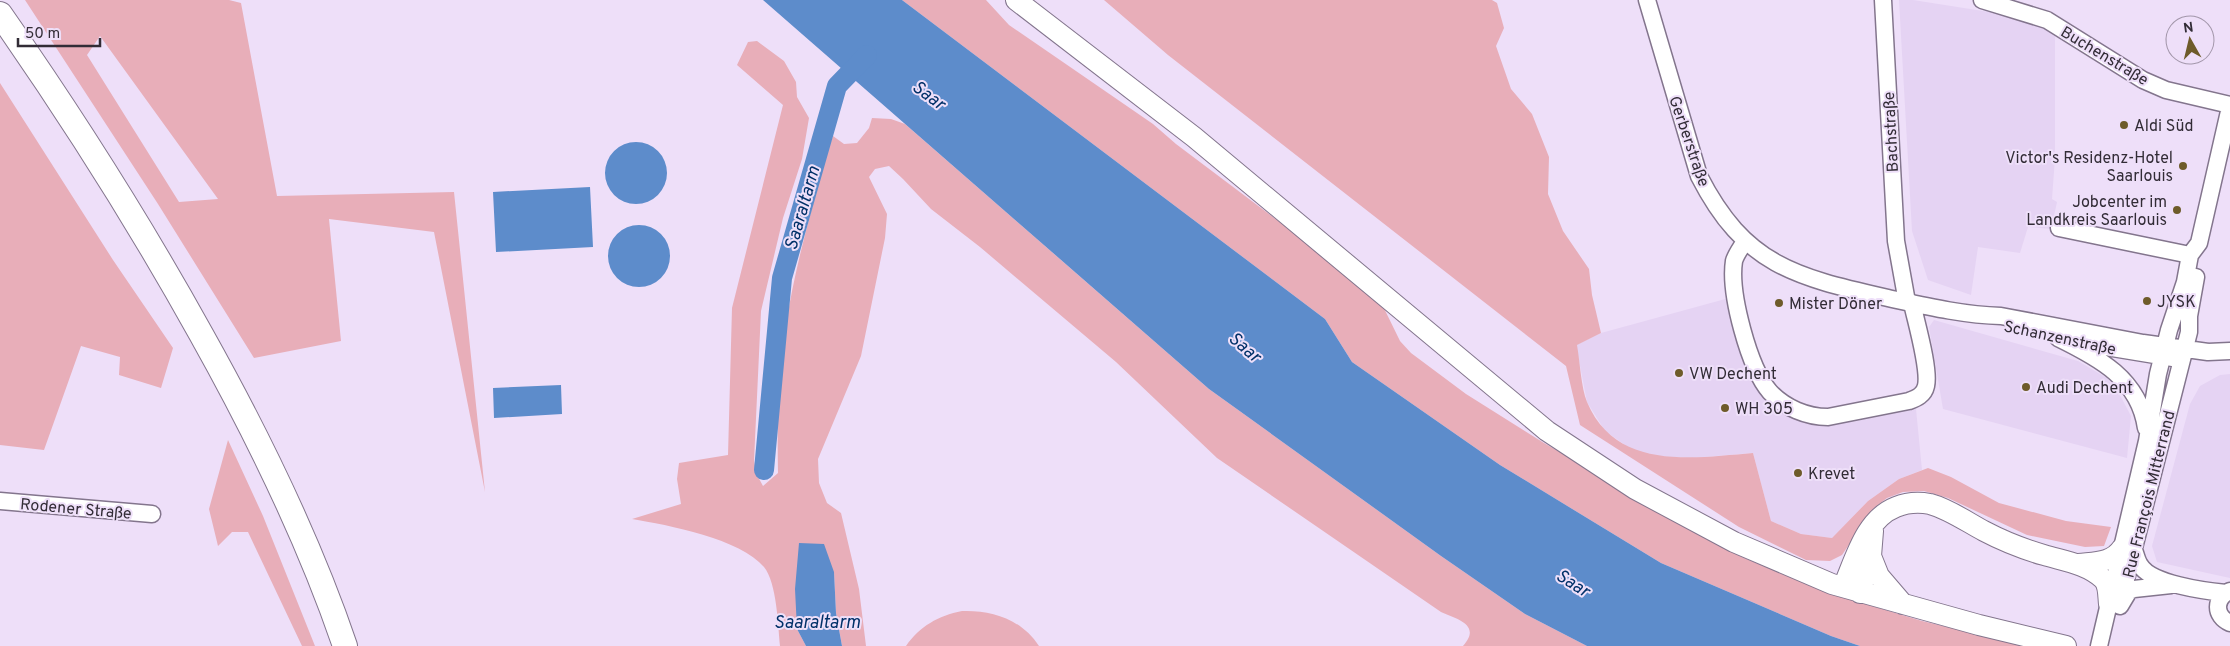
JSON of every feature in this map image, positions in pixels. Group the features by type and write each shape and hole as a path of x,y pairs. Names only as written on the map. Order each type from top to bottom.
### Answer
{"highway":[{"path":"0,14 97,159 148,241 212,354 260,444 290,508 314,564 344,646"},
{"path":"0,38 110,207 200,361 277,514 301,569 329,646"}],"main road":[{"path":"1016,0 1194,137 1548,431 1596,465 1684,516 1750,550 1852,590 2066,646"},
{"path":"1852,590 1865,538 1875,524 1889,510 1904,504 1929,504 1948,511 2013,545 2079,564 2104,579 2114,607"},
{"path":"1875,524 1871,556 1879,576 1903,604"},
{"path":"2079,564 2108,560 2128,549"},
{"path":"1852,590 1871,556"}],"street":[{"name":"Gerberstraße","path":"1647,0 1699,176 1712,202 1745,242 1776,263 1800,275 1822,282 1909,302"},
{"name":"Bachstraße","path":"1745,242 1734,259 1733,275 1749,352 1757,372 1770,391 1783,403 1816,417 1828,417 1909,401 1921,396 1926,386 1926,373 1903,275 1898,263 1883,0"},
{"name":"Buchenstraße","path":"1982,0 2047,20 2143,80 2166,90 2230,106"},
{"path":"2059,228 2194,249 2230,106"},
{"name":"Rue François Mitterrand","path":"2128,549 2158,374 2194,249"},
{"name":"Rue François Mitterrand","path":"2114,607 2128,549 2186,347 2189,316 2200,257 2194,249"},
{"name":"Bachstraße","path":"1887,297 1898,263"},
{"name":"Schanzenstraße","path":"1909,302 1981,315 2001,316 2142,349"},
{"name":"Schanzenstraße","path":"1981,315 1999,324 2058,338 2142,349"},
{"path":"2058,338 2093,354 2110,367 2132,389 2144,418 2147,441"},
{"path":"2142,349 2166,344 2186,347 2208,357 2230,362"},
{"path":"2208,357 2230,351"},
{"name":"Rodener Straße","path":"0,501 152,514"},
{"path":"2128,549 2140,566 2149,573 2176,585 2224,597 2220,616 2230,623"},
{"path":"2099,646 2114,607 2134,588 2176,585"},
{"path":"2110,646 2114,607"}],"shaded area":[{"path":"25,0 229,0 241,3 277,196 454,192 485,492 434,232 329,219 341,341 254,358 158,204","holes":["100,36 218,199 179,202 87,55"]},
{"path":"902,0 986,0 1009,25 1153,124 1176,144 1378,296 1400,341 1411,353 1466,394 1544,443 1742,557 1823,591 1922,621 2028,646 1860,646 1831,636 1661,563 1500,465 1352,362 1325,319"},
{"path":"1104,0 1492,0 1497,3 1504,28 1496,46 1511,89 1532,114 1549,157 1548,194 1563,231 1589,269 1592,295 1601,333 1577,345 1582,382 1587,402 1600,424 1617,440 1636,450 1658,455 1706,457 1753,453 1771,521 1801,534 1832,538 1868,501 1899,479 1928,468 1951,477 1999,503 2066,521 2111,527 2104,546 2085,547 2027,535 1948,498 1924,491 1903,492 1887,498 1874,508 1842,555 1830,561 1806,560 1739,527 1580,425 1566,366 1168,55"},
{"path":"1899,0 1913,0 2002,14 2055,32 2055,158 2052,199 2057,202 2051,229 2028,227 2020,253 1978,247 1971,295 1928,280 1912,231"},
{"path":"757,41 784,61 796,82 797,97 809,118 802,159 783,218 761,311 754,461 757,475 763,486 778,473 781,361 786,325 799,259 828,150 833,136 844,144 857,143 869,128 872,118 891,119 905,124 1209,389 1525,614 1587,646 1463,646 1470,633 1469,628 1465,624 1441,612 1217,458 1116,362 980,247 931,209 889,166 875,169 869,177 887,214 885,238 861,356 818,459 819,483 827,503 841,513 859,589 866,646 842,646 836,613 834,572 797,629 806,646 780,646 772,583 764,567 753,557 722,541 684,529 632,519 681,504 677,479 679,463 728,455 732,308 783,105 737,65 748,42"},
{"path":"0,83 113,260 173,348 161,388 119,375 120,357 81,346 44,450 0,445"},
{"path":"1729,298 1752,378 1810,422 1852,422 1916,409 1922,470 1899,479 1868,501 1832,538 1801,534 1771,521 1753,453 1692,458 1654,456 1632,450 1605,431 1587,402 1576,345 1601,333"},
{"name":"Audi Dechent","path":"1934,320 2078,361 2107,378 2121,397 2131,416 2127,458 1943,409 1929,327"},
{"path":"2230,374 2230,578 2157,562 2152,546 2190,404 2200,386 2220,375"},
{"path":"228,440 263,516 315,646 302,646 248,532 232,532 218,546 209,509"},
{"path":"962,611 984,612 1005,618 1024,629 1039,646 906,646 917,633 930,623"}],"water":[{"name":"Saar","path":"763,0 902,0 1325,319 1352,362 1500,465 1661,563 1831,636 1860,646 1587,646 1525,614 1209,389"},
{"path":"636,142 648,145 658,151 664,161 667,173 664,185 658,195 648,201 636,204 624,201 614,195 608,185 605,173 608,161 614,151 624,145"},
{"path":"590,187 593,247 496,252 493,192"},
{"path":"639,225 651,228 661,234 667,244 670,256 667,268 661,278 651,284 639,287 627,284 617,278 611,268 608,256 611,244 617,234 627,228"},
{"path":"561,385 562,414 494,418 493,388"},
{"name":"Saaraltarm","path":"799,543 824,544 834,572 836,613 842,646 806,646 797,629 795,589"}],"waterway":[{"name":"Saaraltarm","path":"764,470 782,278 837,86 867,55"}],"place":[{"name":"Aldi Süd","path":"2124,125"},
{"name":"Victor's Residenz-Hotel Saarlouis","path":"2183,166"},
{"name":"Jobcenter im Landkreis Saarlouis","path":"2177,210"},
{"name":"JYSK","path":"2147,301"},
{"name":"Mister Döner","path":"1779,303"},
{"name":"VW Dechent","path":"1679,373"},
{"name":"Audi Dechent","path":"2026,387"},
{"name":"WH 305","path":"1725,408"},
{"name":"Krevet","path":"1798,473"}]}
